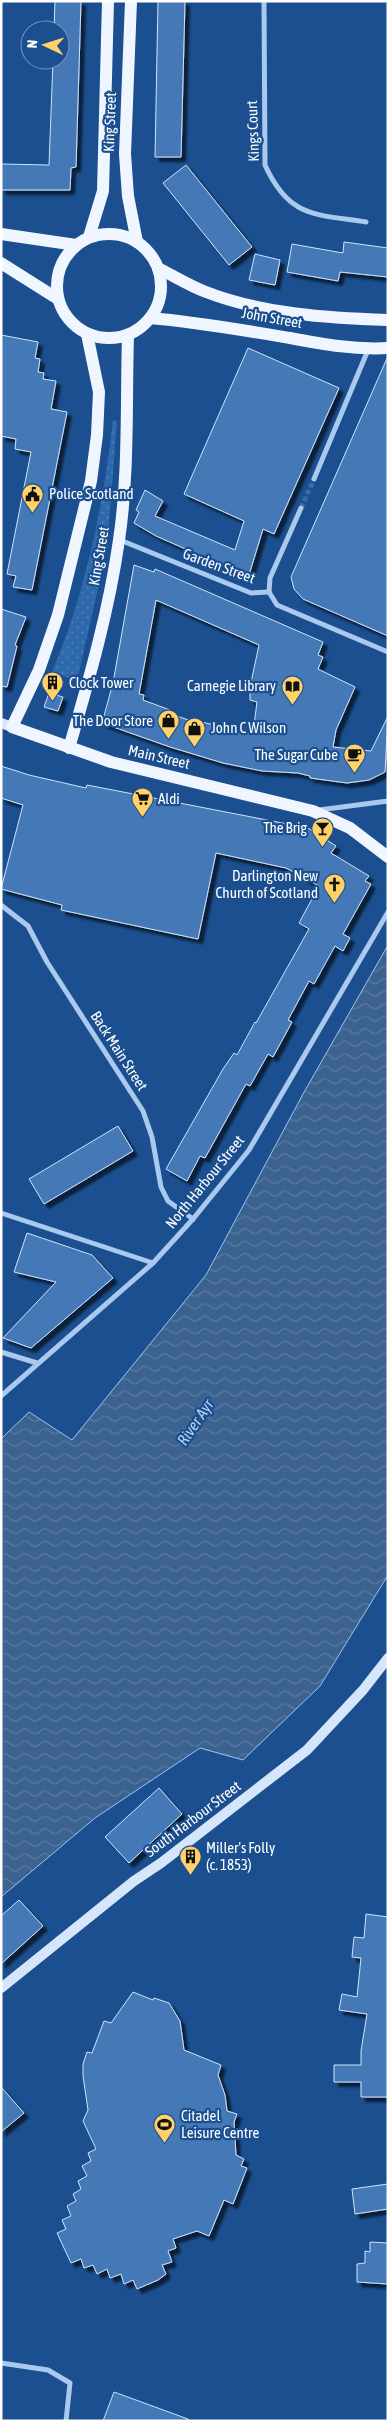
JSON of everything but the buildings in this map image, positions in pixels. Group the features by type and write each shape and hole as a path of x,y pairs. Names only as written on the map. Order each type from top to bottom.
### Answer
{"main road":[{"name":"King Street","path":"89,238 104,191 108,1"},
{"name":"King Street","path":"131,1 125,154 128,196 137,242"},
{"path":"1,234 76,245"},
{"path":"113,234 137,242 149,253 158,268 160,294 150,318 140,328 128,334 115,338 101,338 87,334 74,325 64,314 58,299 56,284 59,269 66,256 76,245 89,238 113,234"},
{"path":"1,264 58,299"},
{"name":"John Street","path":"158,268 206,292 241,303 301,314 388,320"},
{"name":"John Street","path":"150,318 193,321 337,346 369,349 388,348"},
{"name":"King Street","path":"7,725 39,670 58,615 92,481 99,392 87,334"},
{"name":"King Street","path":"69,748 97,651 120,540 125,480 128,334"},
{"name":"Main Street","path":"7,725 111,762 313,811 350,828 388,857"},
{"name":"South Harbour Street","path":"1,1988 134,1881 161,1863 307,1750 363,1690 388,1658"}],"street":[{"name":"Kings Court","path":"264,1 265,165 274,186 288,201 306,212 366,222"},
{"path":"314,479 369,349"},
{"path":"269,592 270,578 301,508"},
{"name":"Garden Street","path":"120,540 251,593 269,592 277,605 388,652"},
{"path":"313,811 388,801"},
{"name":"Back Main Street","path":"1,905 28,926 46,962 143,1111 152,1137 161,1187 168,1201 193,1219"},
{"name":"North Harbour Street","path":"1,1396 153,1263 193,1219 249,1150 388,912"},
{"path":"1,1213 153,1263"},
{"path":"1,1352 37,1363"},
{"path":"1,2363 48,2370 70,2384 66,2421"}],"shaded area":[{"path":"113,420 117,421 107,549 77,681 52,672 84,580 92,548 104,485"}],"water":[{"name":"River Ayr","path":"388,945 388,1575 320,1686 243,1760 200,1748 95,1818 1,1897 1,1439 29,1412 72,1440 206,1275 303,1094"}],"tunnel":[{"path":"301,508 314,479"}],"place":[{"name":"Police Scotland","path":"33,513"},
{"name":"Clock Tower","path":"53,702"},
{"name":"Carnegie Library","path":"292,705"},
{"name":"The Door Store","path":"169,740"},
{"name":"John C Wilson","path":"195,747"},
{"name":"The Sugar Cube","path":"354,774"},
{"name":"Aldi","path":"142,818"},
{"name":"The Brig","path":"323,847"},
{"name":"Darlington New Church of Scotland","path":"334,904"},
{"name":"Miller's Folly (c. 1853)","path":"190,1876"},
{"name":"Citadel Leisure Centre","path":"165,2144"}]}
